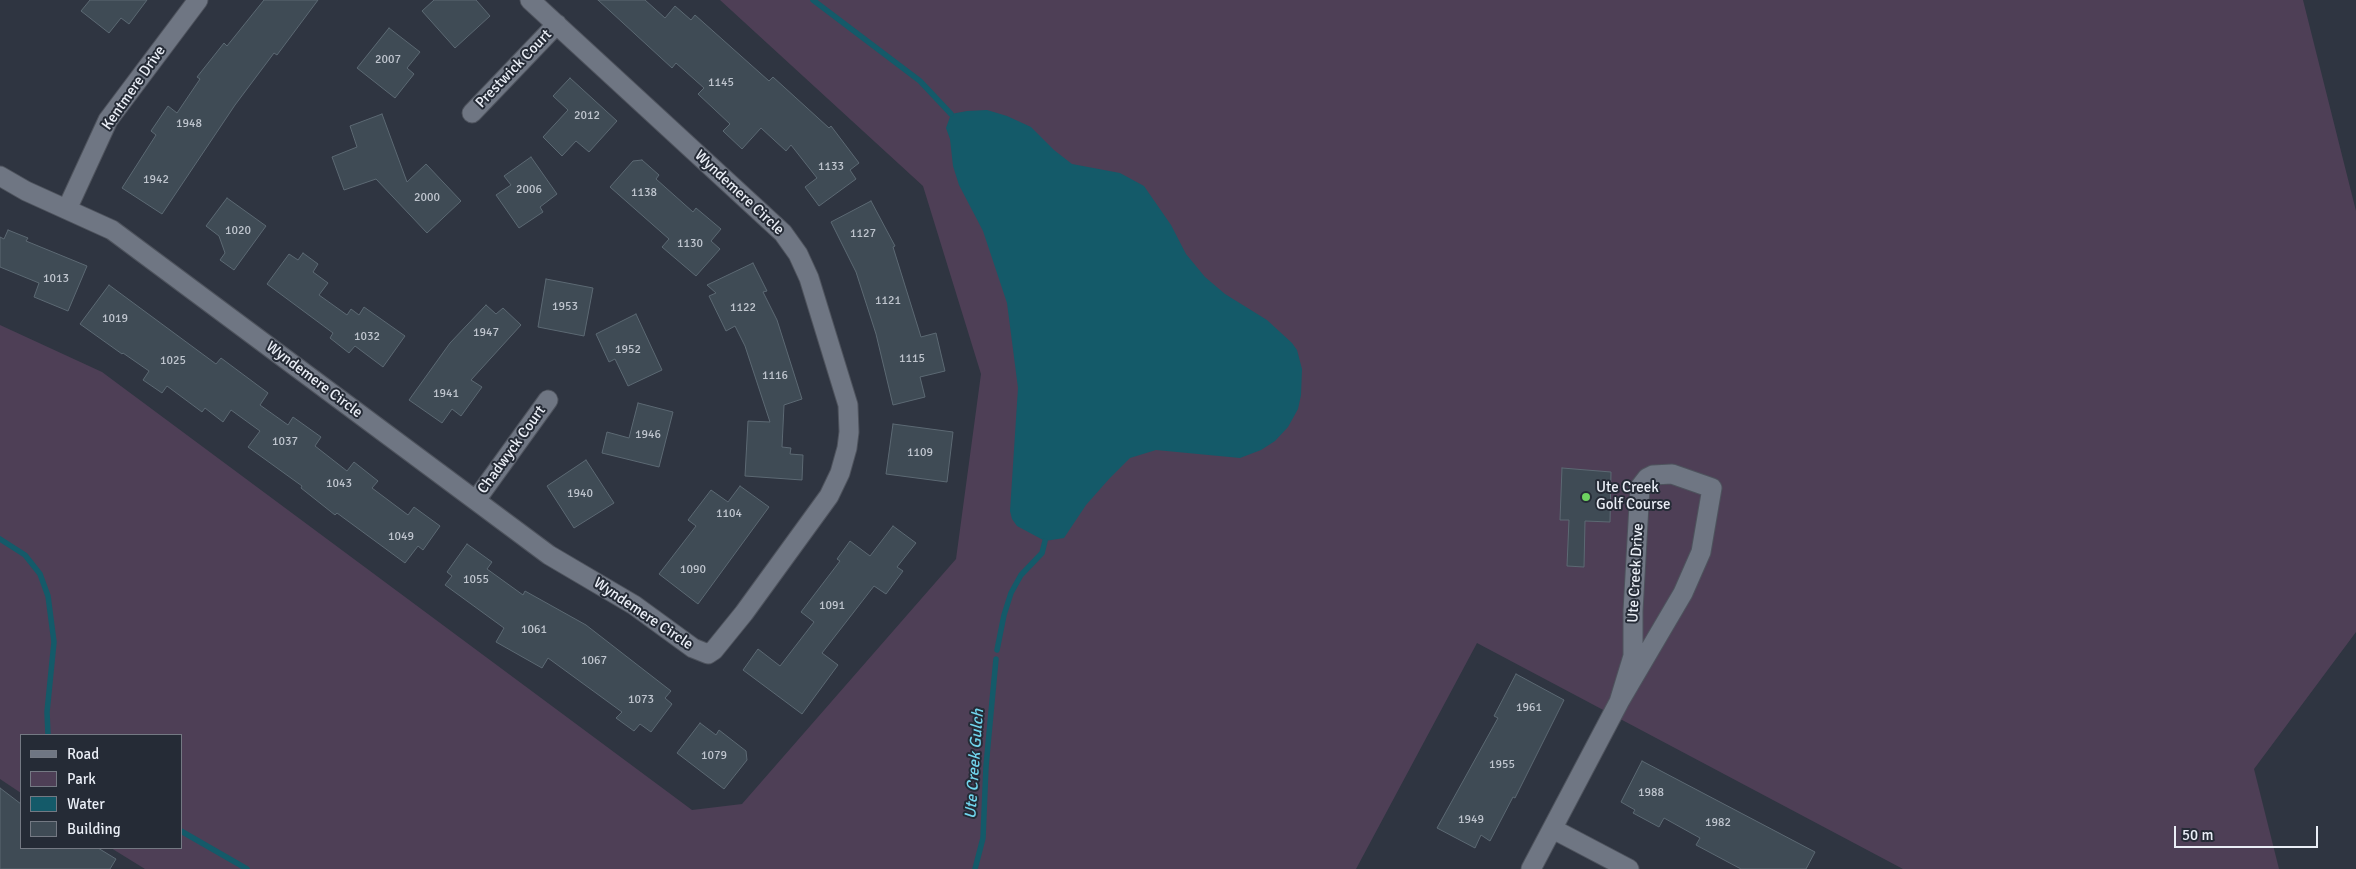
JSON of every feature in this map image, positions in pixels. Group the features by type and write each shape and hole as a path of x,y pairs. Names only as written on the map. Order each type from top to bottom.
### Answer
{"street":[{"name":"Kentmere Drive","path":"67,209 108,120 198,0"},
{"name":"Wyndemere Circle","path":"0,176 26,191 112,230 549,555 634,605 693,648 708,654 714,650 744,613 829,496 840,473 847,448 848,405 809,278 791,243 783,233 530,0"},
{"name":"Prestwick Court","path":"472,113 557,24"},
{"name":"Chadwyck Court","path":"476,500 548,400"},
{"name":"Ute Creek Drive","path":"1531,869 1619,702 1683,593 1701,552 1712,488 1672,474 1653,475 1641,485 1633,611 1633,656 1619,702"},
{"path":"1553,829 1628,869"}],"green space":[{"name":"Ute Creek Golf Course","path":"720,0 2303,0 2356,211 2356,632 2254,769 2279,869 1903,869 1477,643 1356,869 145,869 113,849 182,849 182,734 20,734 20,792 0,779 0,325 102,372 692,810 742,804 956,559 981,374 923,186"}],"water":[{"path":"987,110 1007,116 1031,127 1054,150 1072,164 1120,173 1144,186 1171,225 1186,254 1205,277 1225,294 1267,320 1292,343 1297,350 1302,369 1301,395 1298,409 1288,427 1275,441 1261,450 1240,458 1156,450 1130,458 1086,505 1064,538 1045,541 1017,526 1012,519 1010,511 1018,388 1007,303 983,231 959,185 953,166 950,139 946,128 951,114"}],"building":[{"path":"90,0 147,0 129,24 121,18 109,33 81,11"},
{"path":"264,0 318,0 277,55 274,53 235,105 162,214 122,188 156,135 151,131 168,106 177,113 200,79 197,77 224,43 227,46"},
{"path":"434,0 476,0 490,16 455,48 422,11"},
{"path":"598,0 645,0 665,18 675,6 691,20 695,15 769,81 773,77 829,128 831,126 859,163 850,170 856,179 819,206 805,187 817,178 791,145 786,151 761,128 742,149 723,131 730,124 698,94 704,88 676,63 672,68"},
{"path":"389,28 420,52 407,68 414,74 395,98 357,68"},
{"path":"570,78 617,121 589,152 576,141 562,156 543,137 568,110 553,96"},
{"path":"382,114 407,182 426,164 461,201 427,233 376,179 344,190 332,157 357,147 350,126"},
{"path":"531,157 557,194 540,207 543,212 519,228 496,195 511,185 504,176"},
{"path":"642,160 659,175 656,179 693,212 696,208 721,229 711,241 720,249 696,276 662,247 669,239 610,187 633,161"},
{"path":"227,198 266,226 234,270 220,260 225,253 219,236 206,226"},
{"path":"871,201 895,246 893,247 921,337 936,333 945,371 920,377 925,397 893,405 876,334 856,272 831,222"},
{"path":"8,230 28,238 26,241 87,266 68,311 34,297 39,283 0,267 0,237 4,239"},
{"path":"303,253 318,264 313,272 328,283 319,295 347,315 351,309 359,315 364,307 405,336 383,367 355,346 349,353 330,338 333,333 267,284 289,254 298,260"},
{"path":"753,263 767,291 763,292 777,320 802,399 784,405 782,447 791,448 790,454 803,455 802,480 745,476 748,421 770,422 745,346 735,326 726,331 709,296 716,293 707,285"},
{"path":"546,279 593,288 584,336 538,327"},
{"path":"109,285 216,364 221,358 268,393 260,405 288,425 293,417 321,437 315,446 347,471 354,462 378,481 372,488 408,515 414,507 440,526 423,550 418,546 405,563 337,513 335,515 301,488 302,486 248,447 260,431 231,410 223,422 205,408 202,412 167,386 162,393 143,380 149,371 80,324"},
{"path":"486,305 496,314 503,308 521,325 471,380 482,387 461,416 452,409 442,423 409,400 450,343"},
{"path":"636,314 662,370 628,386 615,359 609,362 596,334"},
{"path":"638,403 673,412 659,467 602,453 607,432 629,438"},
{"path":"893,424 953,432 947,482 886,474"},
{"path":"586,460 614,503 574,528 547,486"},
{"path":"1562,468 1611,472 1610,522 1585,521 1584,567 1567,566 1569,520 1560,520"},
{"path":"740,486 769,507 698,604 659,574 696,526 688,520 711,490 728,502"},
{"path":"893,526 916,543 897,567 903,571 886,594 874,586 822,653 838,665 802,714 743,670 758,649 780,666 814,622 801,612 840,561 837,559 850,541 870,556"},
{"path":"467,544 492,562 487,569 523,595 525,591 586,625 671,691 665,698 672,704 651,732 640,724 634,731 616,718 622,712 548,658 542,668 496,642 504,628 445,585 452,576 447,572"},
{"path":"1516,674 1564,700 1515,798 1513,797 1490,841 1481,835 1475,848 1437,828 1498,718 1494,716"},
{"path":"700,723 716,735 719,730 746,751 747,760 724,789 677,753"},
{"path":"1642,761 1815,852 1806,869 1741,869 1696,845 1700,838 1664,818 1659,827 1633,813 1635,810 1621,802"},
{"path":"0,788 20,803 20,849 100,849 116,859 110,869 0,869"}],"waterway":[{"path":"813,0 920,81 951,114"},
{"path":"0,539 25,555 40,574 48,596 54,642 47,712 48,734"},
{"name":"Ute Creek Gulch","path":"997,650 1004,615 1011,593 1021,575 1042,553 1045,541"},
{"name":"Ute Creek Gulch","path":"975,869 983,838 986,766 996,659"},
{"path":"182,832 247,869"}],"place":[{"name":"Ute Creek Golf Course","path":"1586,497"}]}
